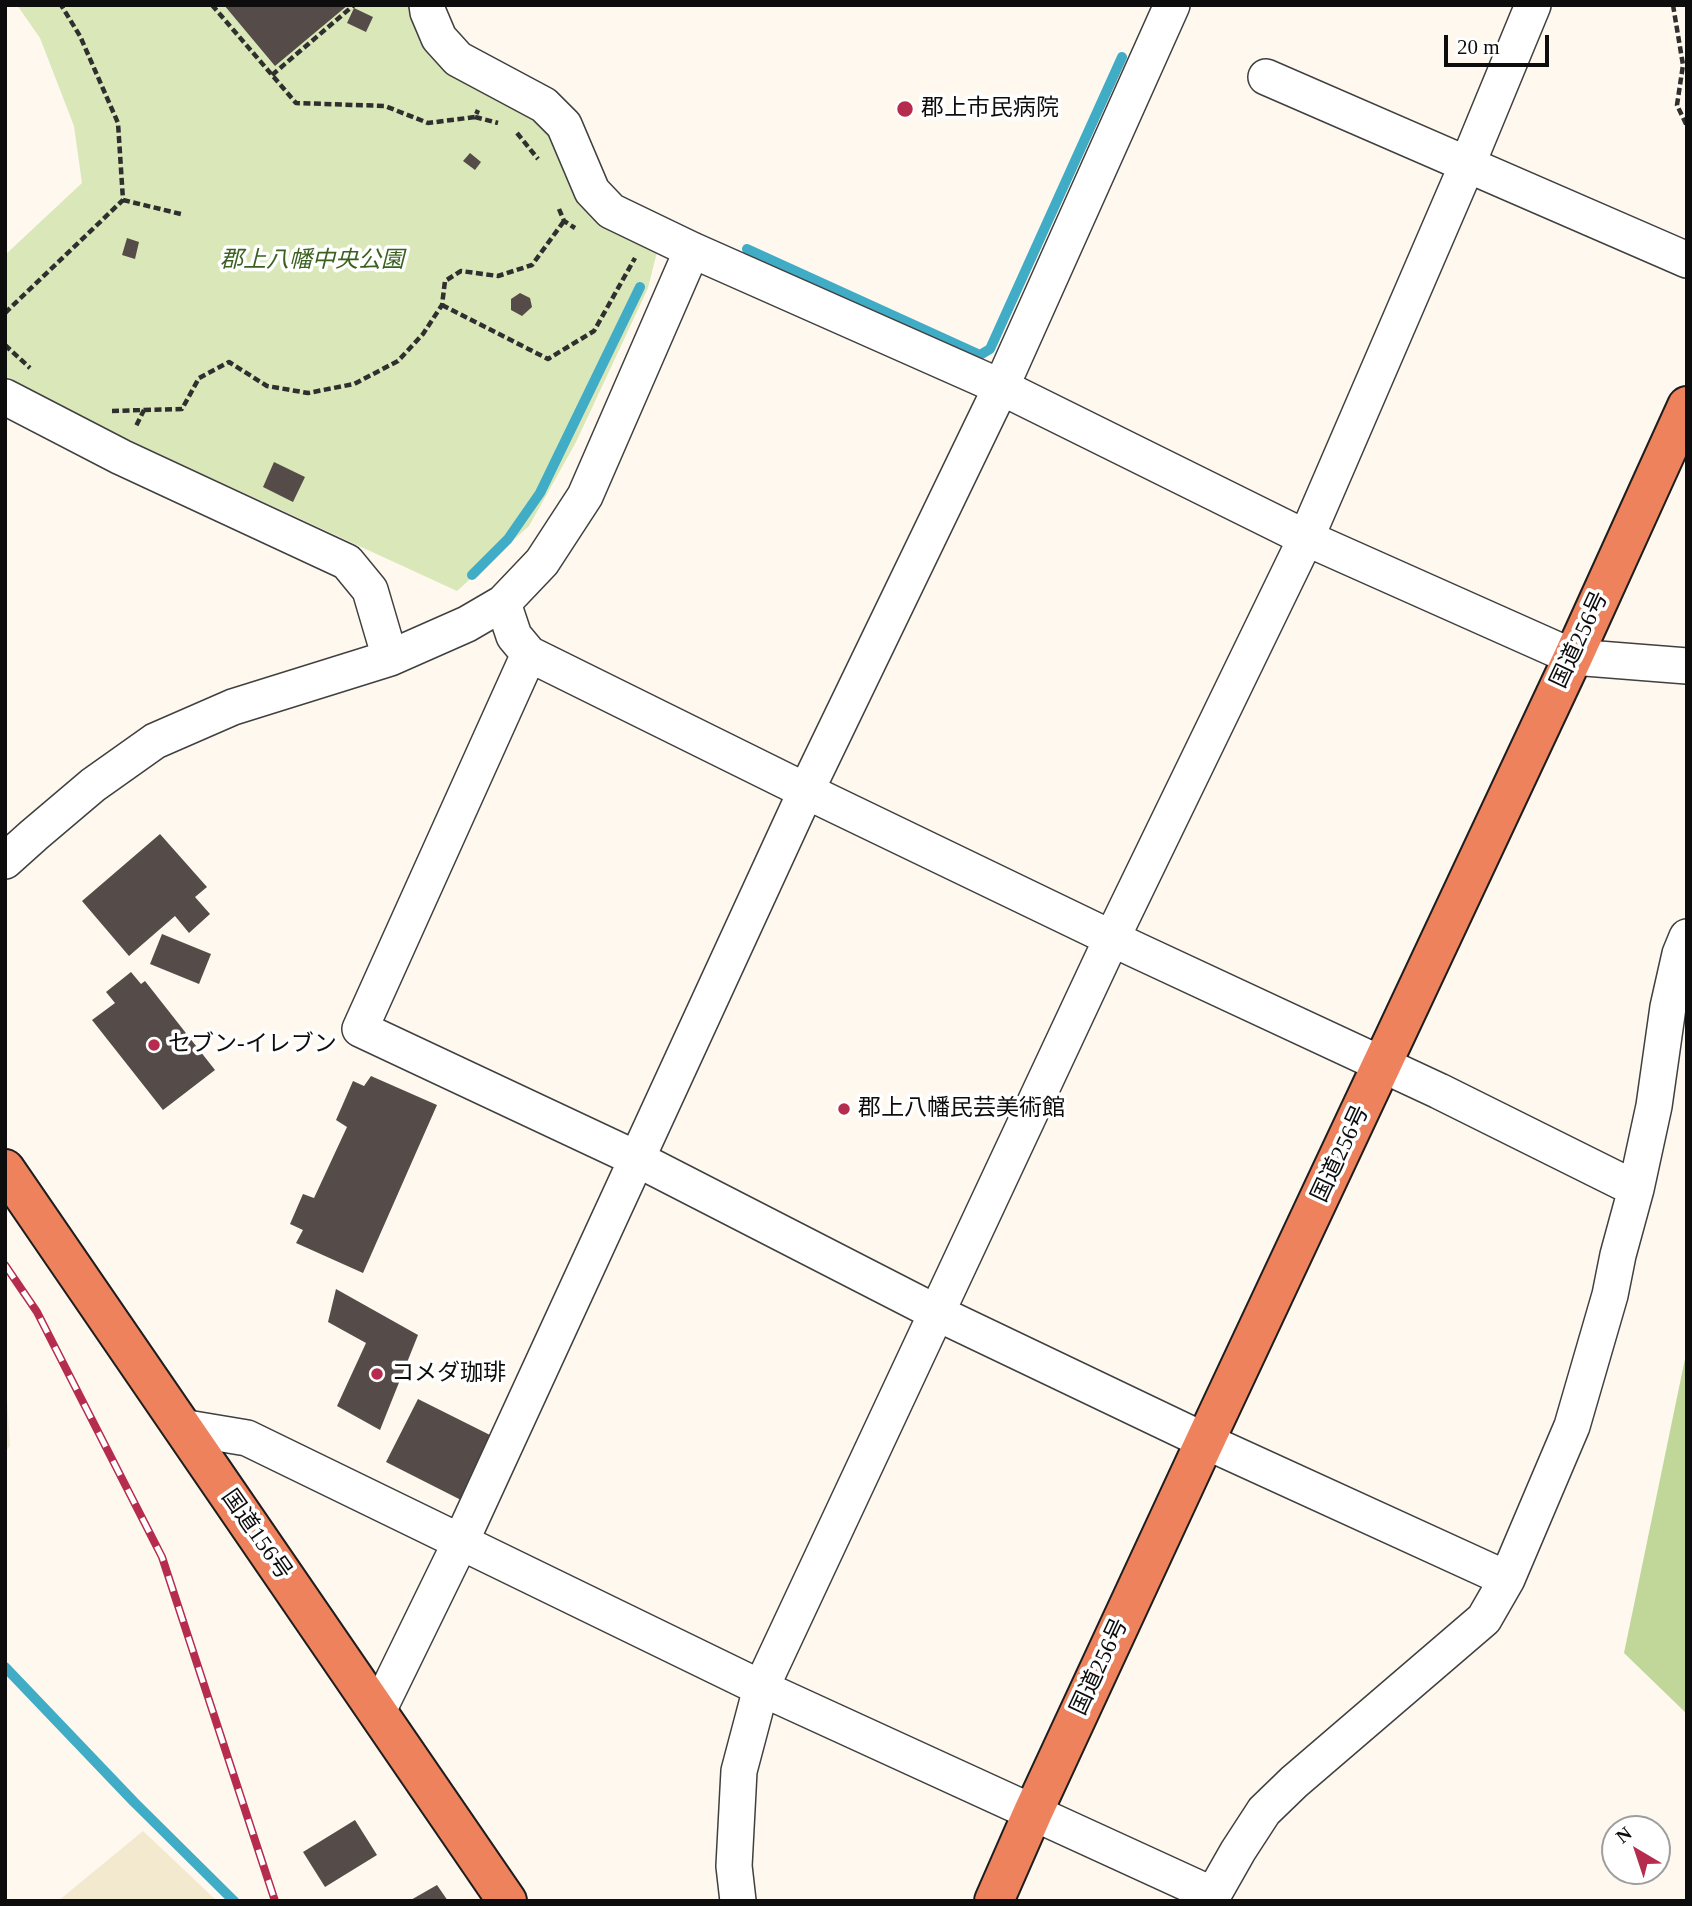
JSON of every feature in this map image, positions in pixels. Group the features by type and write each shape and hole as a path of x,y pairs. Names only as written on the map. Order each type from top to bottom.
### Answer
{"highway":[{"name":"国道256号","path":"994,1901 1205,1441 1573,657 1687,406"},
{"name":"国道156号","path":"5,1169 507,1901"}],"street":[{"path":"427,5 439,38 458,59 544,105 564,125 592,191 611,211 692,250 1001,387 1306,538 1573,657 1687,666"},
{"path":"378,1711 461,1541 806,791 1001,387 1172,5"},
{"path":"738,1901 734,1866 739,1771 761,1688 1112,938 1306,538 1533,5"},
{"path":"1266,77 1687,260"},
{"path":"5,861 93,785 155,741 233,707 390,658 467,624 503,603 542,562 585,496 692,250"},
{"path":"5,397 121,457 347,562 370,590 390,658"},
{"path":"503,603 514,636 529,654 806,791 1439,1091 1636,1189"},
{"path":"529,654 360,1029 637,1158 937,1313 1205,1441 1507,1579"},
{"path":"181,1427 247,1437 761,1688 1033,1812 1213,1898 1264,1811 1294,1782 1484,1619 1507,1579 1572,1426 1611,1295 1654,1106 1668,1007 1680,954 1687,937"}],"path":[{"path":"61,5 80,36 118,123 124,200"},
{"path":"212,5 296,103 385,106 428,123 475,117 491,76"},
{"path":"272,75 354,5"},
{"path":"1673,5 1683,65 1677,105 1687,125"},
{"path":"124,200 181,214"},
{"path":"5,313 124,200"},
{"path":"144,410 182,409 199,378 229,362 267,386 308,393 354,384 398,361 423,334 442,306 445,281 461,271 498,276 532,265 564,222"},
{"path":"442,306 548,359 594,331 651,230"}],"shaded area":[{"path":"5,1367 10,1446 5,1452"},
{"path":"143,1831 217,1901 58,1901"}],"green space":[{"name":"郡上八幡中央公園","path":"17,5 415,5 531,113 555,143 657,252 648,288 576,442 529,526 457,591 5,383 5,255 82,183 74,126 40,38"},
{"path":"1687,1349 1687,1714 1624,1653"}],"building":[{"path":"224,5 348,5 275,66"},
{"path":"354,8 373,17 366,32 347,23"},
{"path":"470,153 481,162 475,170 463,161"},
{"path":"127,238 139,242 135,259 122,255"},
{"path":"520,293 530,298 532,307 522,316 511,310 511,299"},
{"path":"274,462 305,477 293,502 263,487"},
{"path":"160,834 207,887 195,897 210,914 189,933 175,916 129,956 82,901"},
{"path":"162,934 211,954 199,984 150,964"},
{"name":"セブン-イレブン","path":"131,972 141,984 145,981 215,1070 163,1110 92,1020 115,1003 106,992"},
{"path":"371,1076 437,1105 363,1273 296,1243 303,1230 290,1224 303,1194 314,1198 347,1127 336,1120 353,1081 364,1086"},
{"name":"コメダ珈琲","path":"336,1289 418,1335 380,1430 337,1406 366,1343 328,1322"},
{"path":"418,1399 498,1439 465,1502 386,1462"},
{"path":"355,1820 377,1855 325,1887 303,1852"},
{"path":"437,1885 448,1901 409,1901"}],"waterway":[{"path":"747,249 980,355 990,349 1122,57"},
{"path":"472,575 508,539 540,493 640,287"},
{"path":"5,1667 134,1802 234,1901"}],"railway":[{"path":"5,1265 37,1312 162,1557 275,1901"}],"place":[{"name":"郡上市民病院","path":"905,109"},
{"name":"セブン-イレブン","path":"154,1045"},
{"name":"郡上八幡民芸美術館","path":"844,1109"},
{"name":"コメダ珈琲","path":"377,1374"}]}
